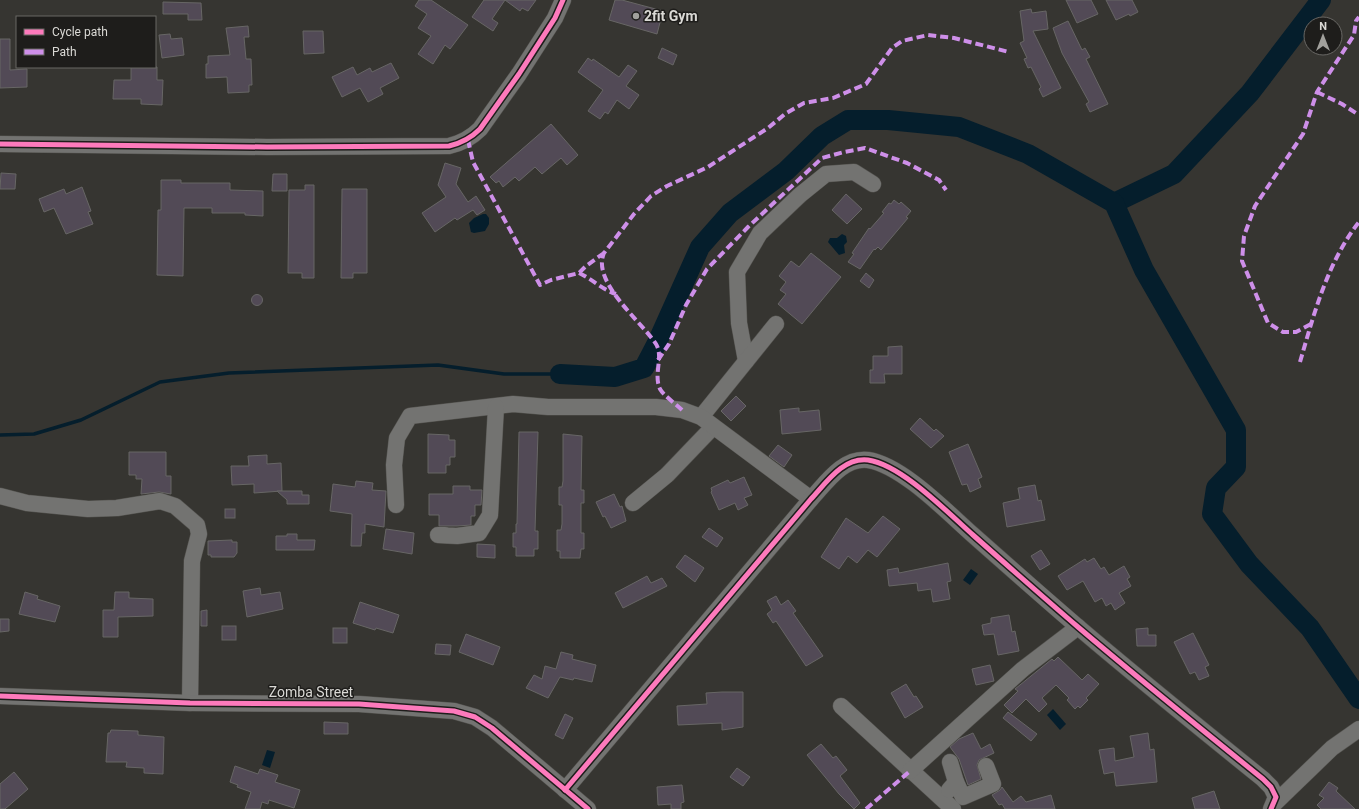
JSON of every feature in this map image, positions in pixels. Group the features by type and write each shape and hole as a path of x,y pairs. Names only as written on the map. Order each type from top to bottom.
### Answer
{"street":[{"path":"0,144 267,147 449,146 459,144 475,134 484,122 555,18 563,0"},
{"path":"746,361 739,323 737,272 760,233 800,195 826,174 854,172 873,184"},
{"path":"633,503 667,475 707,422 746,361 776,324"},
{"path":"396,505 394,465 397,438 410,416 513,404 548,407 656,406 682,410 707,422 811,499"},
{"path":"445,535 438,535 457,536 479,533 490,515 496,407"},
{"path":"565,790 811,499 836,472 850,462 867,460 883,465 899,473 932,498 1078,627 1263,779 1274,792 1276,797 1273,806"},
{"path":"0,496 27,503 68,508 117,508 160,501 175,506 197,525 199,534 192,561 190,703"},
{"path":"910,771 1006,682 1078,627"},
{"name":"Zomba Street","path":"0,696 190,703 359,704 454,711 474,717 492,728 588,809"},
{"path":"841,706 947,804 956,782"},
{"path":"1273,806 1332,748 1359,729"},
{"path":"950,762 956,782 963,797 993,784 986,766"}],"water":[{"path":"486,214 489,218 489,224 485,231 474,233 471,232 469,223 474,218"},
{"path":"842,234 846,236 847,242 844,245 845,253 839,255 828,242 830,238 837,238"},
{"path":"971,569 978,574 970,585 963,580"},
{"path":"1053,709 1066,724 1060,730 1047,715"},
{"path":"267,750 275,752 270,768 262,765"}],"building":[{"path":"419,0 431,0 468,25 450,49 445,45 433,64 418,54 431,36 418,28 427,14 415,6"},
{"path":"484,0 505,0 492,19 498,23 493,31 472,17"},
{"path":"505,0 536,0 528,11 522,8 520,11"},
{"name":"2fit Gym","path":"615,0 622,0 663,11 657,34 609,20"},
{"path":"1066,0 1091,0 1098,14 1077,23"},
{"path":"1106,0 1132,0 1138,12 1116,20"},
{"path":"163,2 201,3 202,20 188,20 188,14 163,14"},
{"path":"1031,9 1032,13 1046,11 1048,29 1033,31 1061,88 1043,97 1039,89 1041,87 1031,67 1028,68 1024,59 1027,58 1020,43 1024,41 1020,11"},
{"path":"1068,21 1082,50 1085,48 1090,57 1086,59 1108,104 1090,112 1086,104 1089,102 1062,53 1053,28"},
{"path":"248,26 249,37 244,37 246,59 251,59 252,85 249,85 249,92 228,93 227,77 206,78 206,64 208,64 208,56 230,55 226,28"},
{"path":"303,31 323,31 324,53 304,54"},
{"path":"170,34 171,39 182,38 184,55 162,58 159,35"},
{"path":"0,39 10,39 10,70 27,69 27,87 0,88"},
{"path":"662,48 677,55 673,65 658,58"},
{"path":"588,58 592,61 593,59 619,77 628,65 637,71 626,86 639,95 629,109 617,100 608,114 605,112 600,119 588,111 603,90 578,72"},
{"path":"391,63 399,78 380,88 383,94 368,102 360,88 342,97 332,77 353,67 357,75 370,68 372,72"},
{"path":"157,67 157,80 163,80 162,105 141,104 141,99 113,99 114,80 131,80 131,68"},
{"path":"551,124 578,155 567,165 561,158 542,174 535,167 519,181 515,177 503,187 499,181 496,183 490,177"},
{"path":"445,163 461,168 456,184 468,202 476,196 485,210 477,215 473,210 457,220 455,218 435,232 422,213 446,197 438,185"},
{"path":"1,173 16,174 15,189 0,189"},
{"path":"273,174 287,174 287,191 272,191"},
{"path":"161,180 181,180 181,183 230,183 230,190 263,191 263,216 245,215 245,213 212,213 212,208 184,208 183,276 157,275 158,210 161,210"},
{"path":"305,185 314,185 314,278 302,278 302,273 288,273 289,190 305,190"},
{"path":"82,187 91,211 88,212 93,224 66,234 54,208 44,212 39,199 64,189 66,194"},
{"path":"342,189 367,189 367,273 353,273 353,278 341,278"},
{"path":"846,194 862,209 847,224 832,210"},
{"path":"894,200 899,204 901,202 911,211 906,217 908,218 881,250 878,247 875,250 874,249 860,269 848,262 854,254 852,253 869,228 870,229 884,213 882,212 889,203 891,204"},
{"path":"811,253 841,277 802,324 778,304 786,294 780,290 786,282 779,276 791,261 799,267"},
{"path":"866,273 874,280 869,288 860,281"},
{"path":"255,295 259,295 261,296 261,304 255,305 252,302 252,298"},
{"path":"902,346 902,374 884,374 885,383 870,383 870,370 873,370 873,356 888,356 888,347"},
{"path":"736,396 746,406 731,421 721,411"},
{"path":"799,408 799,412 819,410 821,430 782,434 780,410"},
{"path":"920,418 934,431 936,429 944,436 931,448 910,429"},
{"path":"519,432 538,432 535,531 538,531 538,549 534,549 534,556 516,556 516,547 513,547 513,533 516,533 517,524"},
{"path":"428,434 449,435 449,440 455,440 455,457 450,457 450,465 446,465 446,473 428,473"},
{"path":"563,434 582,436 581,490 584,490 584,503 581,503 581,533 584,533 584,549 581,549 580,558 560,558 560,551 557,551 557,530 561,530 562,524 562,505 559,505 559,487 562,487 563,481"},
{"path":"968,444 982,477 978,479 981,487 970,492 967,484 962,485 949,452"},
{"path":"778,445 792,455 784,467 769,456"},
{"path":"129,452 166,452 166,476 171,476 171,494 159,492 141,494 142,479 136,479 136,475 129,475"},
{"path":"267,455 267,464 281,463 282,491 254,493 254,484 232,485 231,466 249,466 248,456"},
{"path":"744,477 752,495 744,498 748,505 738,510 735,503 719,510 711,492 711,488 728,480 730,483"},
{"path":"356,481 373,483 372,490 386,491 384,527 365,524 365,533 362,533 361,546 351,546 352,514 330,511 333,484 355,487"},
{"path":"1035,485 1038,501 1041,500 1045,520 1007,527 1003,503 1020,499 1018,488"},
{"path":"453,486 470,486 470,490 482,490 481,505 475,505 475,516 471,516 471,525 439,526 439,515 429,515 429,494 453,494"},
{"path":"277,491 302,491 302,495 309,495 309,504 287,504 287,500"},
{"path":"614,494 620,507 622,506 626,521 611,528 605,516 603,517 596,502"},
{"path":"225,509 235,509 235,518 225,518"},
{"path":"883,516 900,529 877,557 868,550 857,563 848,556 839,569 821,557 846,518 868,533"},
{"path":"709,528 723,538 717,547 702,537"},
{"path":"386,529 414,533 412,554 383,549"},
{"path":"287,534 297,534 297,540 315,540 314,550 276,550 276,536 287,536"},
{"path":"232,540 232,542 237,542 237,553 234,557 211,557 211,555 208,555 208,541"},
{"path":"477,544 495,545 495,558 477,557"},
{"path":"1041,550 1050,564 1040,570 1031,556"},
{"path":"685,555 704,568 695,582 676,567"},
{"path":"1094,558 1101,569 1104,567 1109,575 1124,566 1130,577 1127,579 1131,586 1119,593 1125,603 1115,610 1111,603 1106,606 1102,598 1095,602 1083,581 1067,590 1058,576 1085,559 1087,562"},
{"path":"948,563 951,581 947,582 950,599 933,602 931,589 918,591 917,583 889,586 887,570 898,568 899,573"},
{"path":"647,576 651,583 662,578 667,586 623,608 615,593"},
{"path":"260,588 261,595 280,592 283,609 247,617 243,591"},
{"path":"25,592 38,596 37,599 60,606 55,622 19,614"},
{"path":"115,592 129,592 129,598 153,599 153,616 118,617 118,637 103,637 103,610 114,610"},
{"path":"776,596 781,605 788,600 796,611 793,613 823,656 806,666 776,621 773,623 767,614 772,610 767,601"},
{"path":"360,602 399,615 393,633 376,628 375,630 353,623"},
{"path":"207,610 207,626 201,626 201,611"},
{"path":"1009,615 1012,632 1015,631 1019,651 998,655 994,634 984,635 982,625 991,623 991,618"},
{"path":"0,619 9,619 9,631 0,632"},
{"path":"222,626 236,626 236,640 222,640"},
{"path":"333,628 347,628 347,643 333,643"},
{"path":"1148,628 1148,635 1156,635 1156,646 1137,646 1136,629"},
{"path":"1193,633 1209,665 1205,667 1209,676 1199,680 1195,672 1190,674 1174,642"},
{"path":"466,634 500,647 493,665 459,652"},
{"path":"436,644 451,645 450,655 435,654"},
{"path":"561,652 573,655 572,659 596,665 592,682 560,677 548,698 526,688 534,675 542,679 545,666 556,669"},
{"path":"1058,657 1082,680 1088,674 1099,684 1086,698 1088,700 1080,708 1078,706 1075,709 1067,700 1069,698 1056,685 1042,698 1047,704 1039,712 1026,699 1012,713 1004,705 1018,691 1015,689 1052,659 1054,661"},
{"path":"990,665 994,681 976,685 972,669"},
{"path":"906,684 914,697 916,696 923,707 905,718 891,693"},
{"path":"743,692 743,727 722,730 722,723 678,725 677,706 707,704 706,693"},
{"path":"1008,712 1037,734 1031,741 1003,718"},
{"path":"565,714 573,718 563,739 555,735"},
{"path":"324,722 348,723 348,734 324,734"},
{"path":"111,730 138,731 138,735 164,737 163,774 144,773 144,768 126,767 127,762 106,762 108,733 110,733"},
{"path":"973,733 981,749 990,744 994,753 979,760 977,765 981,779 968,785 959,759 950,747 959,739"},
{"path":"1148,733 1150,750 1154,749 1157,782 1116,786 1114,772 1104,774 1099,750 1114,748 1115,761 1134,757 1130,736"},
{"path":"821,744 833,758 836,756 847,770 840,776 860,803 854,809 839,794 807,755"},
{"path":"235,766 258,774 260,769 278,775 275,782 300,790 294,808 269,800 268,804 262,802 260,809 245,809 251,792 237,787 238,785 230,782"},
{"path":"737,768 750,777 743,786 730,777"},
{"path":"14,772 28,789 5,809 0,809 0,784"},
{"path":"1329,782 1338,788 1336,791 1355,809 1321,809 1317,805 1324,798 1319,795"},
{"path":"682,785 684,802 681,803 681,809 671,809 671,804 658,805 657,787"},
{"path":"1002,787 1013,802 1021,796 1026,802 1051,795 1055,809 1005,809 1002,804 999,805 992,795"},
{"path":"1214,791 1220,809 1195,809 1192,798"}],"waterway":[{"path":"1114,203 1174,174 1250,93 1321,0"},
{"path":"560,374 615,377 644,368 656,345 700,247 730,213 786,171 822,136 848,120 888,120 959,127 1028,154 1114,203 1144,270 1236,430 1236,467 1216,488 1212,514 1249,564 1310,628 1359,699"},
{"path":"0,435 34,434 81,420 160,382 229,373 438,365 504,374 560,374"}],"marked path":[{"path":"1311,324 1296,332 1283,332 1268,323 1242,261 1244,236 1255,206 1303,134 1317,92 1354,35 1356,21 1359,17"},
{"path":"682,410 660,389 658,383 659,354 656,344 611,289 605,276 602,264 604,253 634,214 651,196 667,186 708,167 768,128 785,114 804,103 833,98 866,84 892,48 902,41 928,35 954,38 1009,52"},
{"path":"1317,92 1342,104 1359,115"},
{"path":"468,140 473,162 540,285 551,280 579,273 604,253"},
{"path":"658,360 669,344 686,305 707,269 748,227 822,158 865,148 907,163 939,180 946,190"},
{"path":"1300,362 1316,307 1330,272 1338,254 1359,222"},
{"path":"579,273 616,294"},
{"path":"866,809 910,771"}],"cycle path":[{"path":"0,144 267,147 449,146 466,140 480,129 519,74 555,18 563,0"},
{"path":"565,790 829,479 836,472 851,463 859,460 868,460 881,464 895,471 924,491 1078,627 1263,779 1271,787 1276,797 1271,809"},
{"path":"0,696 190,703 359,704 454,711 475,717 492,728 588,809"}],"place":[{"name":"2fit Gym","path":"636,16"}]}
